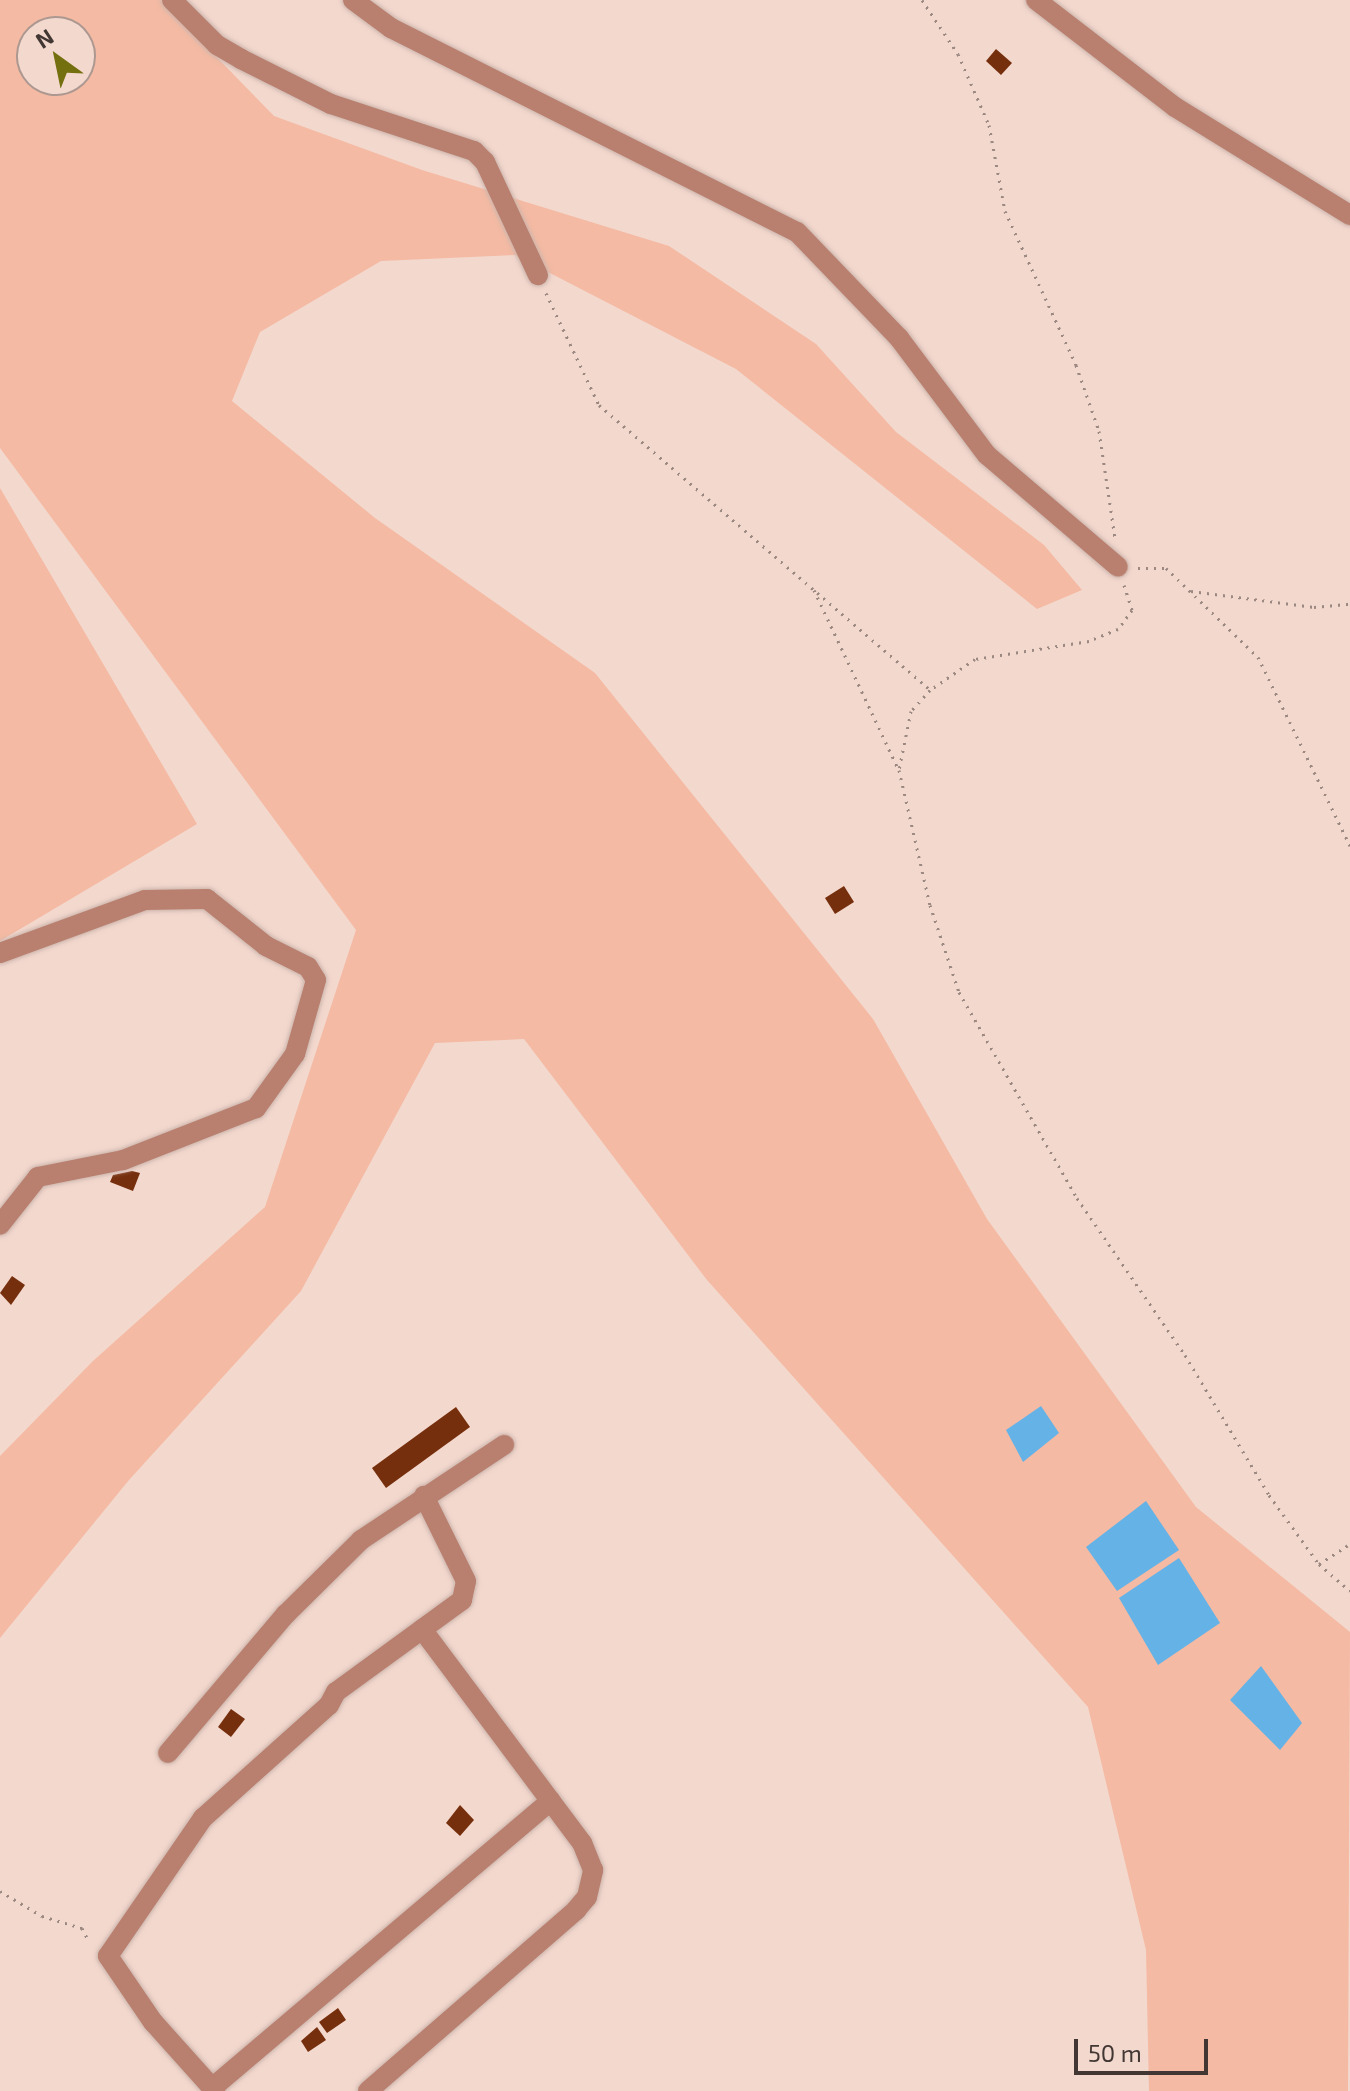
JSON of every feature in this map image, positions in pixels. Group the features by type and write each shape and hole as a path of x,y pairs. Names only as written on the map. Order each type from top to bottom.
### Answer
{"street":[{"path":"172,0 217,45 241,59 331,104 474,151 485,162 538,275"},
{"path":"353,0 391,28 797,232 899,338 987,455 1118,567"},
{"path":"1036,0 1175,107 1350,215"},
{"path":"0,953 145,900 207,899 266,946 308,967 316,980 295,1054 256,1108 123,1160 38,1177 0,1225"},
{"path":"168,1753 318,1580 382,1521 504,1445"},
{"path":"424,1496 466,1581 462,1600 336,1692 329,1705 203,1818 111,1951 116,1974 213,2089 551,1801"},
{"path":"368,2091 587,1897 593,1870 551,1801 422,1629"}],"path":[{"path":"899,770 911,711 930,690 975,659 1089,641 1118,629 1132,610 1118,567 1099,431 1005,211 989,125 958,54 922,0"},
{"path":"538,275 599,405 930,690"},
{"path":"1118,567 1166,568 1258,657 1350,846"},
{"path":"814,589 899,770 930,905 959,992 1077,1198 1319,1564 1350,1591"},
{"path":"1189,591 1314,607 1350,604"},
{"path":"1319,1564 1350,1544"},
{"path":"0,1891 42,1916 82,1928 87,1938"}],"shaded area":[{"path":"0,0 161,0 274,116 422,170 669,246 816,344 896,432 1044,545 1082,590 1037,609 736,369 515,255 381,261 260,332 232,401 375,518 595,673 873,1019 987,1219 1196,1507 1350,1632 1348,2091 1149,2091 1146,1950 1088,1707 707,1280 524,1039 435,1043 301,1291 129,1480 0,1638 0,1456 93,1361 265,1207 356,930 0,448"},
{"path":"0,488 197,824 0,941"}],"water":[{"path":"1041,1406 1059,1433 1023,1462 1006,1430"},
{"path":"1146,1501 1179,1550 1117,1591 1086,1547"},
{"path":"1179,1558 1220,1623 1158,1665 1119,1598"},
{"path":"1261,1666 1302,1723 1280,1750 1230,1700"}],"building":[{"path":"996,49 1012,63 1001,75 986,61"},
{"path":"844,886 854,902 835,914 825,898"},
{"path":"132,1171 140,1173 133,1191 110,1182 113,1175"},
{"path":"12,1276 25,1285 11,1305 0,1293"},
{"path":"456,1407 470,1427 386,1488 372,1468"},
{"path":"231,1709 245,1719 231,1737 218,1727"},
{"path":"460,1805 474,1820 460,1836 446,1823"},
{"path":"338,2008 346,2020 327,2033 319,2022"},
{"path":"317,2027 326,2040 308,2052 301,2041"}]}
